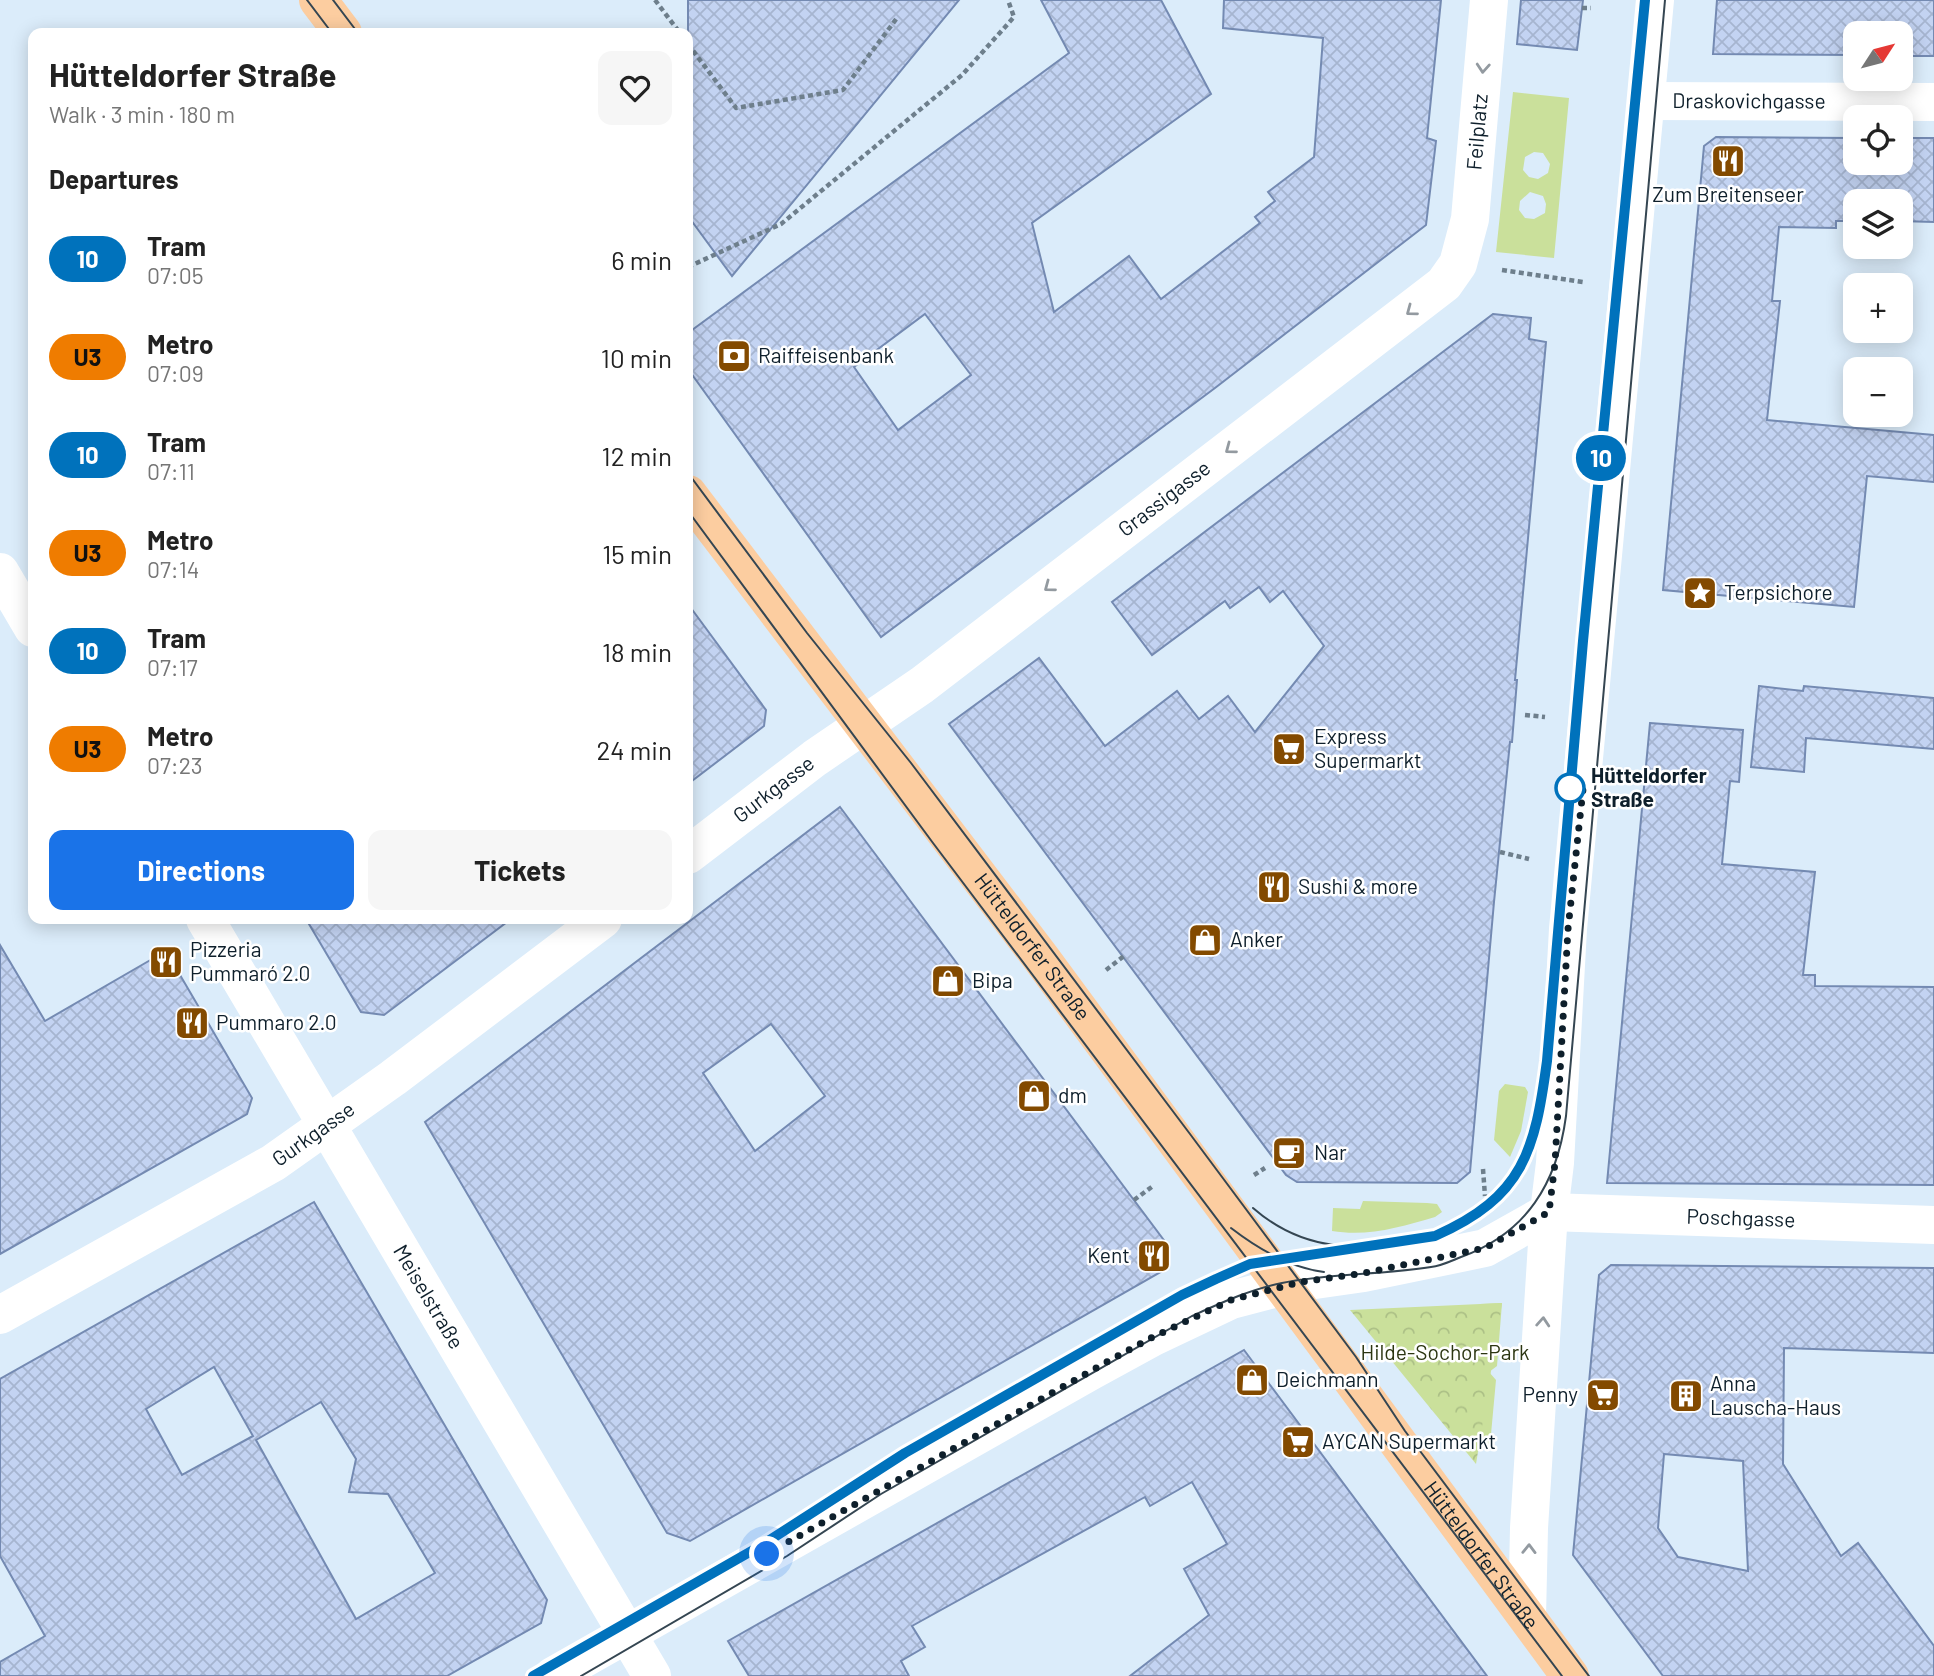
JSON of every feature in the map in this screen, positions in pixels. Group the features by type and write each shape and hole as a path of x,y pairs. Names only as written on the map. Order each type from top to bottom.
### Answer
{"main road":[{"path":"318,0 339,28"},
{"name":"Hütteldorfer Straße","path":"693,501 1155,1112 1281,1287 1570,1676"}],"street":[{"name":"Feilplatz","path":"1458,264 1470,219 1489,0"},
{"path":"1527,1618 1529,1528 1549,1212 1555,1163 1568,929 1655,0"},
{"name":"Draskovichgasse","path":"1647,101 1934,102"},
{"name":"Grassigasse","path":"862,724 922,685 1422,303 1444,284 1458,264"},
{"path":"0,572 22,616"},
{"name":"Gurkgasse","path":"693,851 862,724"},
{"name":"Meiselstraße","path":"208,924 652,1676"},
{"name":"Gurkgasse","path":"0,1315 274,1163 596,924"},
{"path":"554,1676 1153,1337 1231,1300 1301,1282 1364,1273 1485,1248 1549,1212"},
{"name":"Poschgasse","path":"1549,1212 1934,1225"}],"path":[{"path":"655,0 676,28"},
{"path":"693,265 781,224 952,83 1014,17 1008,0"},
{"path":"1582,8 1591,8"},
{"path":"693,51 736,108 843,90 897,19"},
{"path":"1458,264 1629,287"},
{"path":"1100,974 1124,956"},
{"path":"1134,1200 1156,1183"}],"green space":[{"path":"1513,92 1569,98 1554,258 1496,252","holes":["1534,152 1543,153 1550,164 1548,173 1538,179 1529,177 1523,170 1525,157","1530,192 1543,196 1546,204 1545,213 1534,219 1525,218 1519,210 1520,201"]},
{"path":"1505,1084 1525,1087 1528,1092 1521,1131 1510,1157 1494,1140 1499,1091"},
{"path":"1363,1201 1437,1204 1442,1212 1435,1217 1384,1230 1358,1233 1332,1231 1333,1208 1360,1209"},
{"path":"1502,1303 1497,1366 1489,1372 1496,1380 1490,1445 1477,1446 1480,1304"},
{"name":"Hilde-Sochor-Park","path":"1502,1303 1476,1464 1350,1310"}],"building":[{"path":"688,0 959,0 732,276 693,223 693,28 688,28"},
{"path":"1041,0 1161,0 1211,94 1032,223 1054,312 1129,256 1161,299 1260,223 1255,217 1275,201 1268,192 1314,157 1323,38 1223,28 1224,0 1441,0 1427,138 1436,141 1426,225 1215,388 881,637 693,376 693,329 1069,53","holes":["925,314 971,375 898,430 854,367"]},
{"path":"1521,0 1583,0 1577,50 1517,44"},
{"path":"1717,0 1934,0 1934,56 1913,56 1913,21 1843,21 1843,55 1713,54"},
{"path":"1716,137 1843,138 1843,175 1913,175 1913,138 1934,138 1934,222 1913,221 1913,189 1843,189 1843,221 1836,221 1836,228 1779,227 1772,301 1780,301 1767,420 1934,435 1934,482 1867,476 1854,607 1663,590 1704,146"},
{"path":"1493,314 1531,318 1529,339 1546,342 1515,680 1512,742 1494,902 1470,1172 1457,1183 1297,1182 1286,1175 949,724 1039,658 1105,746 1177,691 1199,719 1228,696 1255,732 1324,646 1283,591 1270,602 1259,587 1230,608 1225,601 1152,655 1112,602"},
{"path":"693,611 766,710 764,726 693,780"},
{"path":"1759,686 1803,691 1804,686 1934,698 1934,749 1806,738 1804,772 1751,767"},
{"path":"1650,723 1743,730 1739,782 1730,781 1722,864 1815,872 1803,975 1815,975 1815,986 1934,987 1934,1185 1607,1183"},
{"path":"840,807 1169,1247 1164,1270 690,1541 667,1533 425,1122 686,924 693,924 693,919","holes":["771,1024 825,1096 755,1151 703,1073"]},
{"path":"309,924 504,924 384,1015 361,1012"},
{"path":"0,945 45,1021 166,951 252,1098 247,1114 0,1254"},
{"path":"314,1202 547,1600 541,1623 447,1676 0,1676 0,1662 45,1636 0,1556 0,1379","holes":["214,1367 253,1436 182,1475 146,1409","321,1402 356,1459 349,1492 388,1494 435,1573 356,1619 256,1440"]},
{"path":"1611,1265 1934,1268 1934,1353 1784,1348 1783,1464 1841,1556 1858,1543 1934,1646 1934,1676 1663,1676 1573,1555 1599,1275","holes":["1664,1454 1743,1461 1748,1571 1678,1557 1658,1528"]},
{"path":"1244,1350 1487,1676 1130,1676 1209,1615 1184,1569 1227,1544 1192,1482 1150,1506 1145,1497 912,1626 925,1647 901,1661 909,1676 749,1676 728,1641"}],"tram line":[{"path":"307,0 328,28"},
{"path":"333,0 354,28"},
{"path":"533,1676 762,1545 905,1453 1182,1295 1250,1264 1435,1236 1461,1225 1486,1208 1506,1188 1530,1149 1540,1111 1547,1061 1583,641 1645,0"},
{"name":"10","path":"533,1676 762,1545 867,1475 1182,1295 1250,1264 1435,1236 1461,1225 1486,1208 1518,1172 1530,1149 1540,1111 1547,1061 1583,641 1645,0"},
{"path":"581,1676 787,1556 881,1494 1192,1316 1225,1301 1282,1283 1319,1277 1413,1270 1442,1264 1484,1247 1504,1234 1521,1220 1535,1203 1555,1163 1566,1116 1665,0"},
{"path":"693,480 807,633 911,763 1190,1134 1356,1357 1405,1431 1589,1676"},
{"path":"693,518 933,843 1562,1676"},
{"path":"1253,1208 1290,1233 1334,1245"},
{"path":"1231,1228 1275,1256 1324,1272"}],"place":[{"name":"Zum Breitenseer","path":"1728,161"},
{"name":"Raiffeisenbank","path":"734,356"},
{"name":"Terpsichore","path":"1700,593"},
{"name":"Express Supermarkt","path":"1289,749"},
{"name":"Hütteldorfer Straße","path":"1570,788"},
{"name":"Sushi & more","path":"1274,887"},
{"name":"Anker","path":"1205,940"},
{"name":"Pizzeria Pummaró 2.0","path":"166,962"},
{"name":"Bipa","path":"948,981"},
{"name":"Pummaro 2.0","path":"192,1023"},
{"name":"dm","path":"1034,1096"},
{"name":"Nar","path":"1289,1153"},
{"name":"Kent","path":"1154,1256"},
{"name":"Deichmann","path":"1252,1380"},
{"name":"Penny","path":"1603,1395"},
{"name":"Anna Lauscha-Haus","path":"1686,1396"},
{"name":"AYCAN Supermarkt","path":"1298,1442"}],"route":[{"path":"767,1554 1112,1359 1231,1300 1301,1282 1364,1273 1485,1248 1549,1212 1555,1163 1568,929 1583,789 1570,788"}]}
